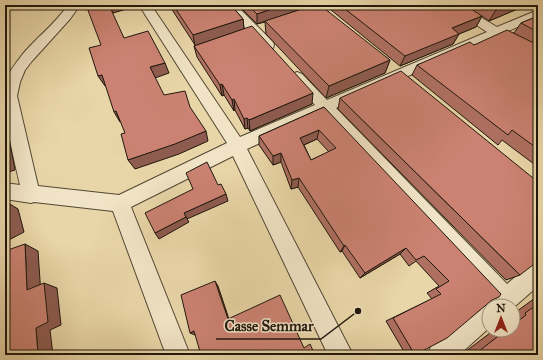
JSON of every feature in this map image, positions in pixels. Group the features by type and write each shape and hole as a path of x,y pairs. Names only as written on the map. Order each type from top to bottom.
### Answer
{"street":[{"path":"30,195 10,96 10,86 16,72 70,12 74,5"},
{"path":"145,5 184,56 238,146 341,355"},
{"path":"230,5 324,107 491,298"},
{"path":"452,5 496,32 538,55"},
{"path":"290,19 323,9"},
{"path":"5,191 30,195 120,203 238,146 324,107 405,79 496,32 538,14"},
{"path":"386,64 405,79"},
{"path":"120,203 178,355"},
{"path":"507,298 538,272"},
{"path":"440,355 481,320"}],"building":[{"path":"86,5 109,5 124,38 148,31 165,63 150,67 164,95 185,91 190,107 206,131 175,144 128,160 121,134 125,133 116,111 114,112 102,75 98,76 89,48 101,45"},
{"path":"173,5 231,5 243,19 193,35"},
{"path":"248,5 283,5 257,14"},
{"path":"314,5 320,5 390,60 329,86 265,21"},
{"path":"340,5 465,5 482,16 452,28 459,34 405,56"},
{"path":"487,5 508,5 496,10"},
{"path":"538,16 538,32 521,23"},
{"path":"252,26 313,93 249,120 247,118 244,119 234,99 232,100 222,84 220,85 194,46"},
{"path":"507,30 538,45 538,106 536,109 538,114 538,149 512,130 508,135 417,65 470,42 474,45"},
{"path":"401,71 538,182 538,261 520,275 340,98"},
{"path":"324,107 501,294 497,298 481,298 481,309 447,338 415,355 393,318 441,294 436,289 449,281 424,256 416,260 406,248 365,273 345,245 344,246 299,178 292,180 281,153 273,156 259,136","holes":["319,130 336,148 311,160 300,138"]},
{"path":"207,162 218,185 221,184 226,194 184,213 186,217 155,233 145,213 193,189 186,173"},
{"path":"5,202 10,225 5,227"},
{"path":"25,244 27,290 44,283 48,322 36,328 38,355 5,355 5,251"},
{"path":"215,281 228,319 280,295 304,348 310,344 315,355 201,355 194,331 190,333 181,295"},
{"path":"538,304 538,355 474,355 496,338 521,338 521,319 526,315 525,313"}],"place":[{"name":"Casse Semmar","path":"358,311"}]}
